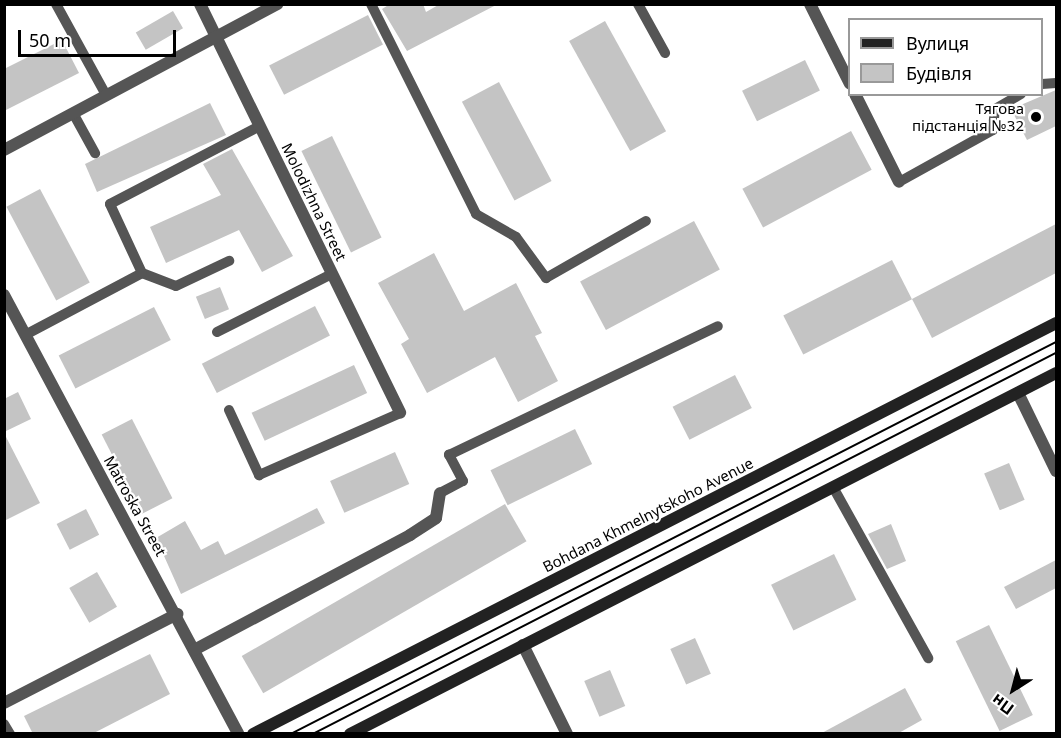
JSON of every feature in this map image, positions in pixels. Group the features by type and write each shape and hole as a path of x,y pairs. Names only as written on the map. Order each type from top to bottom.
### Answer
{"main road":[{"name":"Bohdana Khmelnytskoho Avenue","path":"254,734 1056,323"},
{"path":"350,734 1056,373"}],"street":[{"name":"Molodizhna Street","path":"200,4 400,413"},
{"path":"4,150 277,4"},
{"path":"810,4 848,82"},
{"path":"856,96 898,182"},
{"name":"Matroska Street","path":"4,295 177,614 238,734"},
{"path":"1017,393 1056,471"},
{"path":"194,650 410,535 436,518 440,493"},
{"path":"4,703 177,614"},
{"path":"523,645 567,734"}],"lane":[{"path":"56,4 106,95"},
{"path":"370,4 476,214 516,237 546,278 646,221"},
{"path":"638,4 665,53"},
{"path":"898,182 993,130 995,109 1018,96"},
{"path":"73,113 95,153"},
{"path":"229,261 176,286 142,273 110,204 260,126"},
{"path":"25,335 142,273"},
{"path":"217,332 332,274"},
{"path":"440,493 464,481 449,454 718,326"},
{"path":"229,410 259,475 400,413"},
{"path":"833,487 928,658"},
{"path":"4,724 10,734"}],"building":[{"path":"390,4 423,4 426,12 440,4 498,4 407,51 382,9"},
{"path":"173,11 183,28 146,50 136,32"},
{"path":"368,15 383,44 284,95 269,65"},
{"path":"605,21 666,131 630,151 569,41"},
{"path":"62,40 79,73 4,111 4,69"},
{"path":"805,60 820,91 757,121 742,91"},
{"path":"499,82 552,181 514,201 462,102"},
{"name":"Тягова пiдстанцiя №32","path":"1056,90 1056,126 1027,140 1011,109"},
{"path":"210,103 226,135 97,192 85,164"},
{"path":"851,131 872,170 763,228 742,189"},
{"path":"332,136 382,238 351,252 301,151"},
{"path":"232,149 293,256 262,272 239,230 166,263 150,227 221,195 203,164"},
{"path":"40,189 90,283 56,300 6,207"},
{"path":"694,221 720,270 606,330 580,282"},
{"path":"1056,224 1056,273 932,338 912,299"},
{"path":"434,253 464,311 516,283 542,333 535,336 558,381 518,402 495,357 427,393 401,344 409,339 378,283"},
{"path":"892,260 912,299 803,355 783,315"},
{"path":"220,287 229,309 205,319 196,297"},
{"path":"315,306 330,335 217,393 202,364"},
{"path":"154,307 171,340 75,389 59,356"},
{"path":"354,365 367,393 265,441 252,413"},
{"path":"735,375 752,408 689,440 673,407"},
{"path":"18,392 31,419 4,432 4,399"},
{"path":"132,419 172,498 142,514 102,434"},
{"path":"575,429 592,464 508,505 491,470"},
{"path":"4,433 40,503 4,521"},
{"path":"395,452 409,484 344,513 330,481"},
{"path":"1009,463 1025,500 1000,510 984,474"},
{"path":"505,504 526,541 263,693 242,656"},
{"path":"317,508 325,523 181,594 156,538 185,521 201,550 218,541 225,555"},
{"path":"86,509 99,535 70,550 57,524"},
{"path":"891,524 906,561 887,569 868,534"},
{"path":"834,554 856,600 793,631 771,585"},
{"path":"1056,560 1056,588 1016,609 1004,587"},
{"path":"97,572 117,607 89,623 69,588"},
{"path":"989,625 1033,715 1000,731 956,641"},
{"path":"695,638 711,674 686,685 670,649"},
{"path":"150,654 170,694 92,734 33,734 24,716"},
{"path":"610,670 625,706 599,717 584,681"},
{"path":"905,688 922,720 897,734 820,734"}],"tram line":[{"path":"291,734 1056,342"},
{"path":"313,734 1056,353"}],"place":[{"name":"Тягова пiдстанцiя №32","path":"1036,117"}]}
